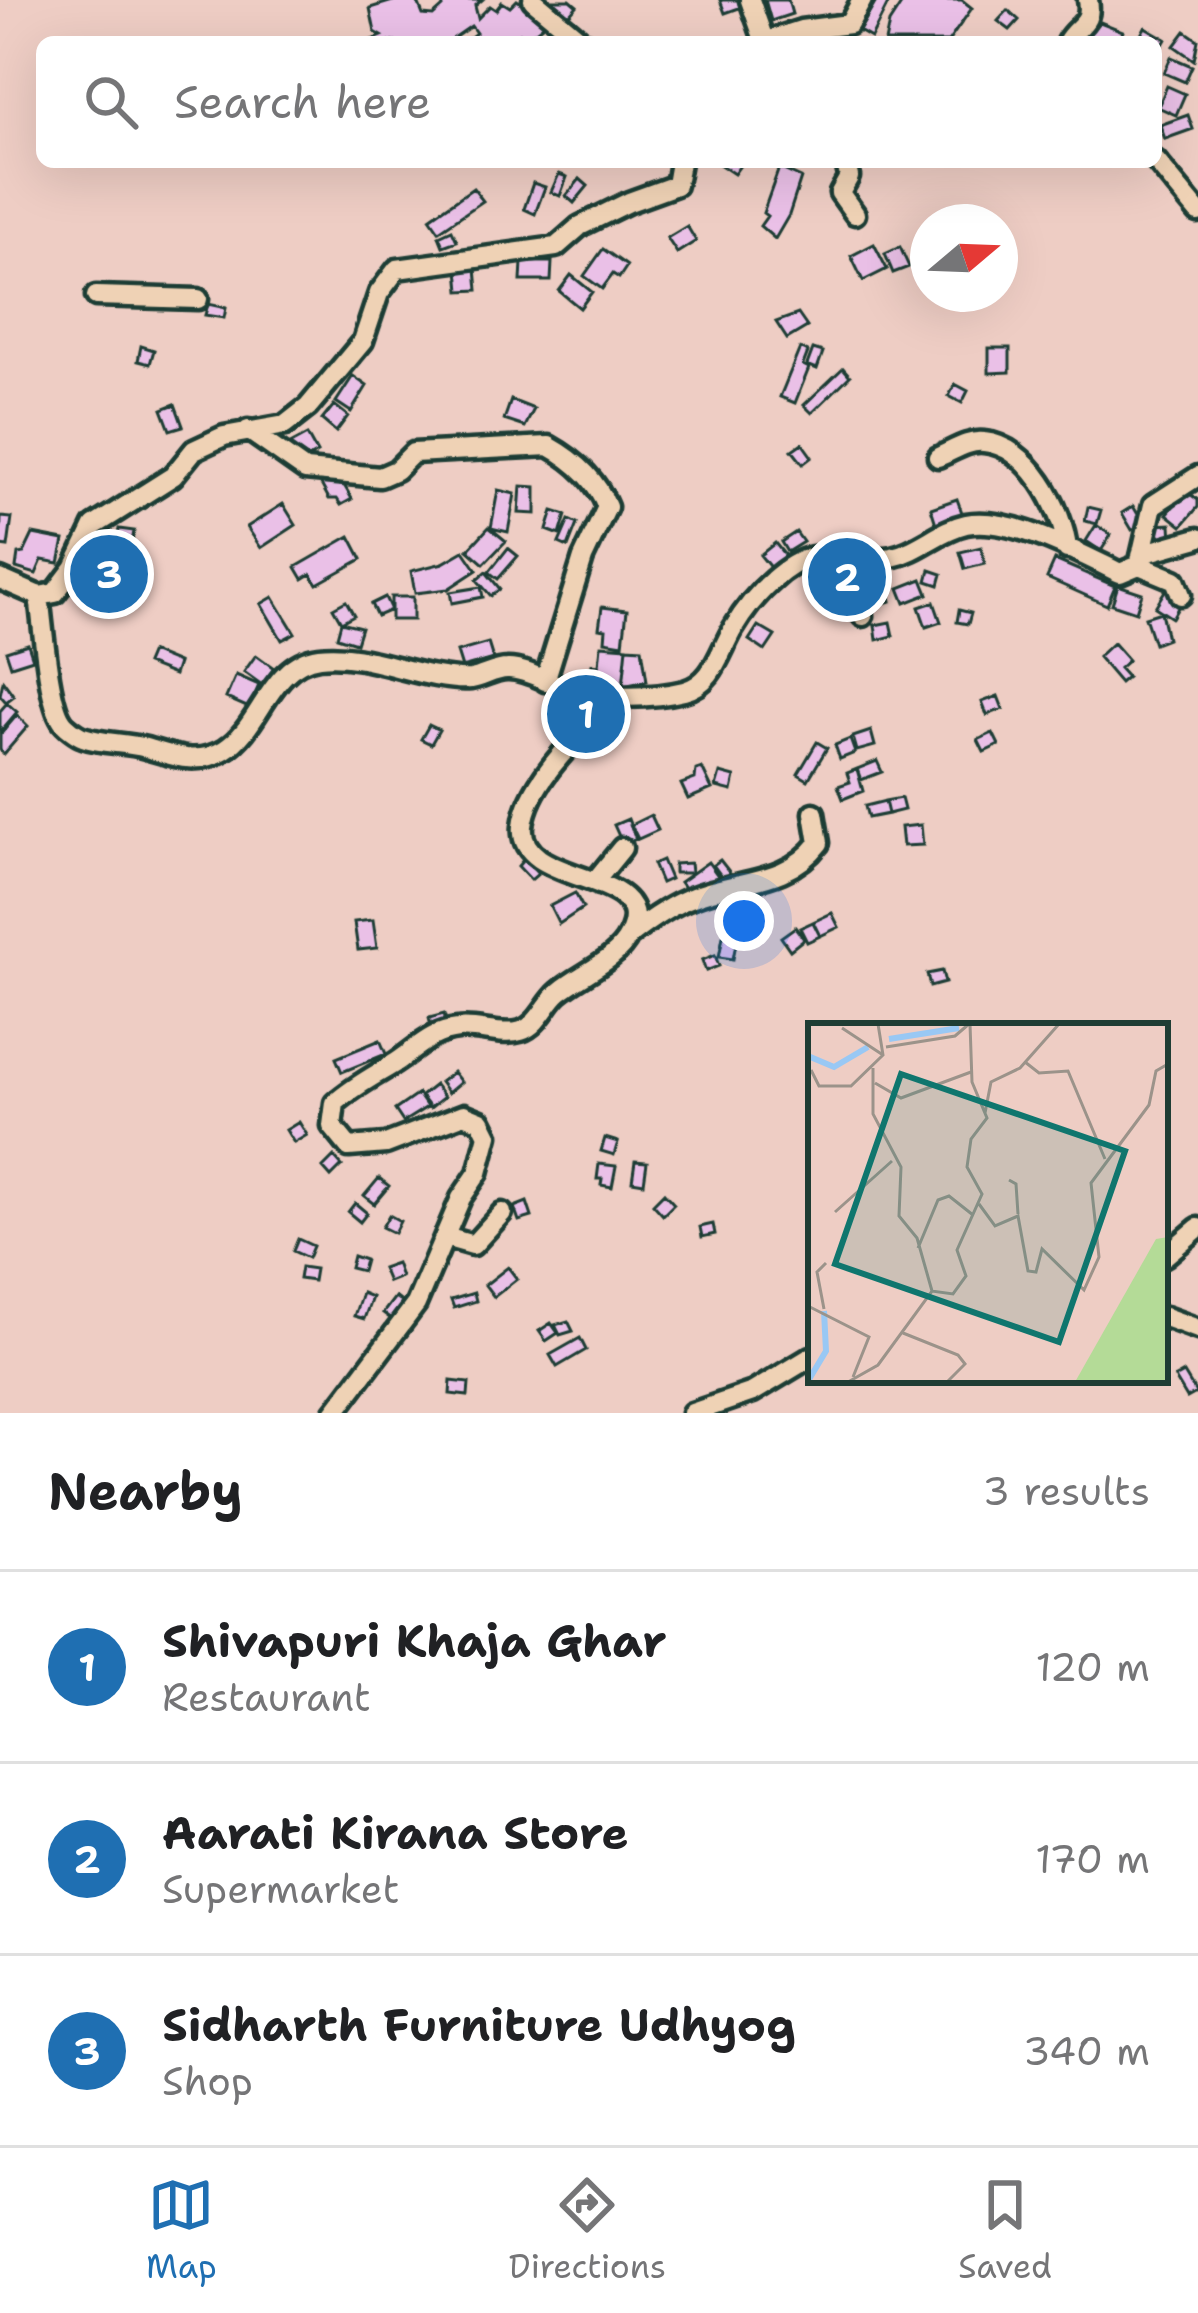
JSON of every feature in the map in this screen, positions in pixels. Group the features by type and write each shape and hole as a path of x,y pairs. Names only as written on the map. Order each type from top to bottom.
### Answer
{"street":[{"path":"533,0 576,36"},
{"path":"750,0 762,36"},
{"path":"781,36 849,24 862,0"},
{"path":"1074,36 1085,26 1088,0"},
{"path":"0,579 39,596 55,593 74,568 94,526 173,476 194,450 224,436 285,425 308,407 363,341 379,293 397,269 556,247 580,226 676,185 679,168"},
{"path":"847,168 849,177 840,193 854,214"},
{"path":"1162,168 1198,212"},
{"path":"96,296 198,299"},
{"path":"248,430 305,470 380,477 396,470 412,453 526,446 549,446 574,463 602,494 607,507 583,558 545,681"},
{"path":"938,457 970,442 1011,450 1034,473 1051,503 1065,529 1066,549"},
{"path":"1142,560 1153,505 1198,476"},
{"path":"39,596 53,694 62,722 82,737 137,745 187,760 226,749 287,673 316,657 359,659 470,679 509,668 574,691 682,692 698,686 710,673 734,627 773,580 804,557 838,554 855,559 915,550 970,523 1025,531 1120,573 1198,538"},
{"path":"855,559 863,616"},
{"path":"1142,560 1175,580 1181,595"},
{"path":"618,695 555,762 539,785 523,825 532,849 557,870 618,891 629,900 634,914 629,936"},
{"path":"334,1413 416,1304 461,1198 478,1173 488,1135 481,1121 464,1114 386,1144 349,1147 332,1126 335,1103 434,1033 464,1028 521,1031 537,1020 556,994 610,956 629,936 696,895 803,863 819,843 814,813"},
{"path":"598,884 600,874 622,848"},
{"path":"445,1237 473,1245 502,1214"},
{"path":"1168,1253 1198,1228"},
{"path":"1168,1318 1198,1329"},
{"path":"692,1413 753,1391 808,1359"}],"building":[{"path":"417,0 423,15 433,16 443,7 441,0 482,0 475,6 478,18 490,6 496,10 502,2 510,7 517,0 547,22 529,36 472,36 476,33 471,26 457,36 382,36 375,32 370,8"},
{"path":"542,0 570,0 577,6 566,18"},
{"path":"720,0 740,0 742,7 725,13"},
{"path":"765,0 788,0 792,14 771,21"},
{"path":"877,0 890,0 872,36 859,31"},
{"path":"904,0 962,0 972,8 952,36 886,36"},
{"path":"1008,10 1019,20 1010,30 998,21"},
{"path":"1100,22 1123,31 1121,36 1083,36"},
{"path":"1145,27 1161,36 1140,36"},
{"path":"1185,31 1198,40 1194,60 1174,46"},
{"path":"1171,57 1192,66 1185,82 1164,73"},
{"path":"1167,86 1185,94 1176,115 1162,109"},
{"path":"1188,115 1193,129 1165,139 1162,124"},
{"path":"779,168 801,178 775,239 760,226"},
{"path":"559,174 567,177 560,196 551,192"},
{"path":"580,179 588,186 574,203 566,196"},
{"path":"533,183 545,187 535,214 524,209"},
{"path":"473,188 483,201 439,231 430,218"},
{"path":"687,226 696,241 677,253 667,238"},
{"path":"452,230 457,241 443,246 439,236"},
{"path":"874,244 887,269 863,281 851,256"},
{"path":"900,247 909,267 893,273 885,254"},
{"path":"603,249 627,266 602,289 584,276"},
{"path":"522,262 552,262 551,281 521,281"},
{"path":"476,268 478,290 460,291 458,269"},
{"path":"571,275 592,292 580,308 559,291"},
{"path":"208,304 226,308 224,318 205,315"},
{"path":"798,314 807,327 787,339 776,322"},
{"path":"141,346 154,350 150,364 138,361"},
{"path":"800,348 808,352 803,365 809,368 795,403 780,397"},
{"path":"989,348 1010,348 1010,372 989,373"},
{"path":"813,349 823,352 817,369 807,365"},
{"path":"843,368 850,376 812,413 804,405"},
{"path":"353,376 367,386 351,412 336,402"},
{"path":"955,384 968,391 962,403 949,396"},
{"path":"511,400 534,409 525,427 504,420"},
{"path":"175,404 183,426 170,430 162,409"},
{"path":"334,405 348,416 336,432 322,420"},
{"path":"307,435 317,453 300,463 285,447"},
{"path":"802,443 812,457 803,464 792,450"},
{"path":"328,474 334,484 341,480 352,499 341,505 329,499 318,479"},
{"path":"521,486 536,487 536,514 519,513"},
{"path":"498,490 515,494 508,532 491,528"},
{"path":"1186,491 1198,500 1198,507 1182,526 1167,514"},
{"path":"957,499 964,518 937,527 931,508"},
{"path":"283,504 296,525 261,548 247,527"},
{"path":"1133,506 1143,523 1132,530 1122,513"},
{"path":"1088,507 1101,510 1097,524 1085,521"},
{"path":"553,511 566,515 560,535 547,530"},
{"path":"1,517 12,518 8,547 0,546"},
{"path":"569,520 577,524 568,547 559,543"},
{"path":"1171,524 1172,541 1157,542 1155,525"},
{"path":"1096,525 1111,535 1101,551 1086,541"},
{"path":"489,527 506,541 484,564 468,550"},
{"path":"119,529 134,531 130,555 115,552"},
{"path":"796,532 803,542 787,552 781,542"},
{"path":"33,534 64,540 59,563 42,560 36,574 16,568 18,554 24,553"},
{"path":"350,536 362,559 317,584 311,574 303,579 296,567"},
{"path":"775,543 787,558 772,570 760,555"},
{"path":"981,547 985,564 965,569 960,552"},
{"path":"508,548 518,556 498,579 489,572"},
{"path":"464,551 477,570 448,589 415,593 411,571 443,563"},
{"path":"1055,560 1115,586 1107,605 1047,578"},
{"path":"930,570 942,574 939,585 927,581"},
{"path":"850,571 853,588 833,592 829,576"},
{"path":"486,572 500,589 491,596 477,580"},
{"path":"922,579 928,594 905,603 899,588"},
{"path":"888,585 891,601 870,606 866,589"},
{"path":"1118,585 1142,593 1136,612 1112,604"},
{"path":"481,587 483,597 452,603 450,592"},
{"path":"1166,589 1183,599 1172,618 1155,607"},
{"path":"273,597 295,633 282,640 261,604"},
{"path":"385,597 391,610 377,616 371,604"},
{"path":"391,597 413,597 413,620 391,620"},
{"path":"346,601 354,615 341,622 333,608"},
{"path":"934,602 941,622 926,627 919,607"},
{"path":"602,607 627,610 623,644 605,641 606,629 599,628"},
{"path":"959,610 971,613 968,624 957,622"},
{"path":"1161,612 1167,639 1154,644 1145,617"},
{"path":"341,622 361,627 356,643 337,637"},
{"path":"890,622 893,636 877,640 875,625"},
{"path":"758,626 775,636 765,651 749,640"},
{"path":"488,643 493,659 462,668 457,652"},
{"path":"1113,643 1128,660 1119,668 1127,677 1120,683 1098,657"},
{"path":"28,644 33,659 11,666 6,651"},
{"path":"601,645 627,647 623,686 590,683 592,664 599,665"},
{"path":"627,647 642,648 647,681 623,686"},
{"path":"151,652 178,663 174,675 146,664"},
{"path":"256,655 274,668 262,685 244,672"},
{"path":"236,675 259,685 249,708 226,698"},
{"path":"3,681 14,696 6,702 0,695"},
{"path":"998,696 1003,709 987,715 982,702"},
{"path":"7,703 17,712 0,732 0,711"},
{"path":"17,715 28,726 4,754 0,735"},
{"path":"429,725 439,730 431,744 421,739"},
{"path":"871,731 875,746 857,751 853,737"},
{"path":"993,733 999,745 984,752 978,740"},
{"path":"850,739 855,753 840,759 835,745"},
{"path":"817,742 827,748 808,780 798,774"},
{"path":"877,761 882,772 861,780 857,769"},
{"path":"702,768 712,789 688,799 681,784 695,779 696,770"},
{"path":"857,769 863,791 843,799 838,786 850,782 847,773"},
{"path":"720,773 735,777 732,791 716,787"},
{"path":"901,798 904,810 888,814 885,801"},
{"path":"885,801 888,814 868,818 865,806"},
{"path":"651,815 658,830 638,839 631,825"},
{"path":"628,819 636,839 623,845 614,825"},
{"path":"921,825 923,845 903,846 901,827"},
{"path":"524,859 538,874 531,880 518,866"},
{"path":"662,860 670,879 661,883 653,864"},
{"path":"720,860 731,874 724,880 713,865"},
{"path":"708,862 718,876 690,896 680,882"},
{"path":"690,863 691,873 674,873 674,864"},
{"path":"575,893 583,908 559,924 550,906"},
{"path":"832,913 839,927 820,936 813,922"},
{"path":"373,920 377,948 358,950 354,922"},
{"path":"813,922 820,936 807,942 800,928"},
{"path":"795,927 804,939 790,950 781,937"},
{"path":"723,936 737,938 733,959 719,957"},
{"path":"715,955 719,966 706,971 702,960"},
{"path":"942,971 945,983 930,987 927,974"},
{"path":"444,1014 448,1026 432,1030 429,1018"},
{"path":"380,1040 386,1054 342,1072 336,1058"},
{"path":"453,1072 461,1082 448,1093 440,1082"},
{"path":"435,1085 444,1097 430,1108 421,1096"},
{"path":"418,1094 427,1107 403,1122 395,1110"},
{"path":"299,1122 307,1135 294,1143 286,1130"},
{"path":"605,1138 618,1142 614,1155 601,1151"},
{"path":"334,1157 342,1166 331,1177 323,1168"},
{"path":"635,1161 647,1162 644,1183 632,1181"},
{"path":"599,1164 616,1166 612,1187 597,1179"},
{"path":"379,1178 389,1186 374,1204 364,1196"},
{"path":"664,1193 674,1204 663,1215 653,1204"},
{"path":"527,1202 532,1217 519,1221 514,1207"},
{"path":"355,1203 367,1213 360,1222 348,1212"},
{"path":"389,1215 400,1221 394,1233 382,1227"},
{"path":"713,1224 715,1234 702,1237 700,1227"},
{"path":"298,1239 313,1246 308,1258 293,1251"},
{"path":"353,1256 365,1260 362,1271 350,1268"},
{"path":"396,1263 401,1277 388,1282 382,1268"},
{"path":"301,1267 315,1269 313,1281 299,1279"},
{"path":"508,1267 517,1279 494,1297 485,1285"},
{"path":"362,1293 372,1297 364,1319 354,1316"},
{"path":"474,1293 476,1301 454,1308 451,1300"},
{"path":"395,1297 407,1306 395,1322 383,1313"},
{"path":"568,1321 573,1331 560,1335 555,1325"},
{"path":"551,1323 558,1333 546,1341 539,1331"},
{"path":"580,1338 586,1350 557,1367 550,1355"},
{"path":"1184,1373 1196,1393 1187,1398 1175,1378"},
{"path":"451,1381 469,1383 468,1396 450,1394"}],"place":[{"name":"Sidharth Furniture Udhyog","path":"109,574"},
{"name":"Aarati Kirana Store","path":"847,577"},
{"name":"Shivapuri Khaja Ghar","path":"586,714"}]}
